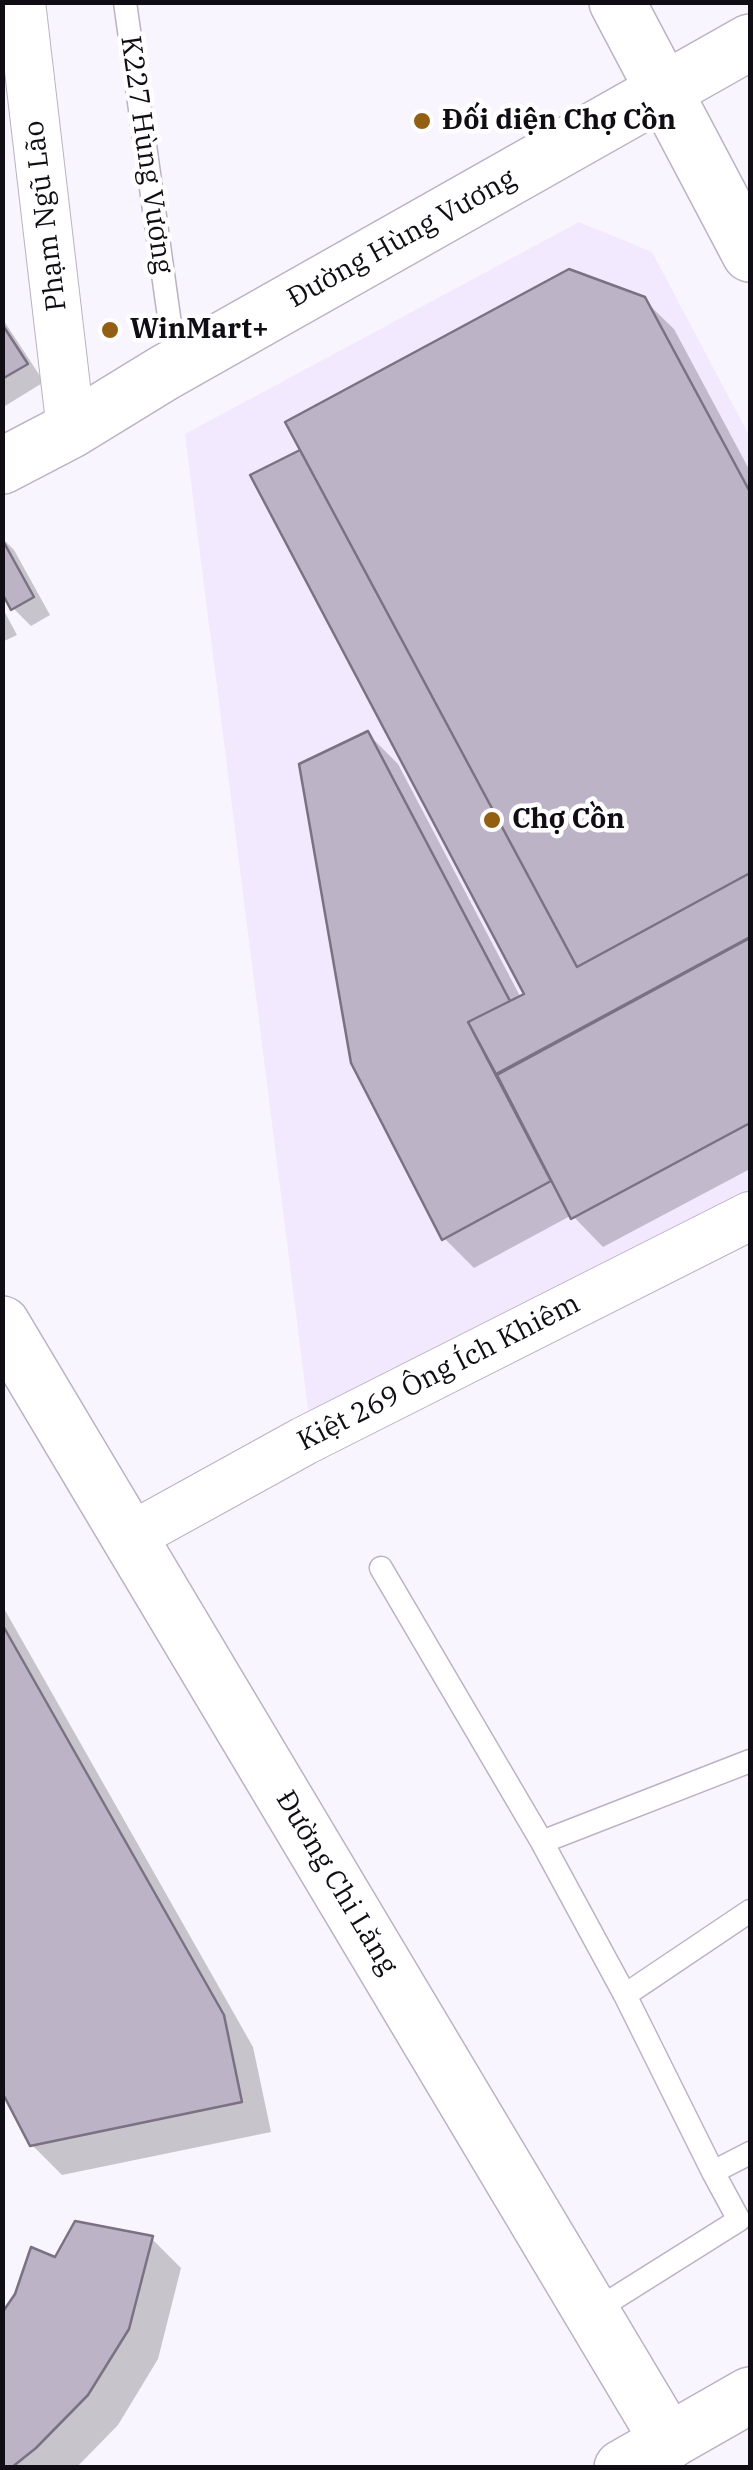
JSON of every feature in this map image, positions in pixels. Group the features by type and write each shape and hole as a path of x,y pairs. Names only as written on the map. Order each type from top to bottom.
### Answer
{"street":[{"path":"617,2 750,254"},
{"name":"Phạm Ngũ Lão","path":"16,30 71,430"},
{"name":"Đường Hùng Vương","path":"2,466 750,42"},
{"name":"Kiệt 269 Ông Ích Khiêm","path":"130,1537 304,1441 750,1216"},
{"name":"Đường Chi Lăng","path":"2,1324 591,2312 661,2459"},
{"path":"661,2459 750,2395"}],"lane":[{"name":"K227 Hùng Vương","path":"125,2 176,367"},
{"path":"381,1568 542,1842 626,1995 739,2220 591,2312"},
{"path":"542,1842 750,1761"},
{"path":"626,1995 750,1910"},
{"path":"713,2172 750,2154"}],"shaded area":[{"name":"Chợ Cồn","path":"579,222 652,252 750,437 750,1202 310,1425 185,434"}],"building":[{"path":"569,269 645,297 750,492 750,873 577,967 285,422"},
{"path":"2,324 28,364 2,379"},
{"path":"300,450 577,967 750,873 750,937 496,1074 468,1022 524,994 250,475"},
{"path":"2,539 34,597 11,610 2,593"},
{"path":"368,731 510,1001 468,1022 551,1181 442,1240 351,1063 299,764"},
{"path":"750,938 750,1123 571,1219 497,1075"},
{"path":"2,1624 224,2015 242,2102 30,2146 2,2092"},
{"path":"75,2221 153,2236 129,2329 88,2395 36,2448 11,2468 2,2468 2,2313 15,2294 31,2247 55,2257"}],"place":[{"name":"Đối diện Chợ Cồn","path":"422,121"},
{"name":"WinMart+","path":"110,330"},
{"name":"Chợ Cồn","path":"492,820"}]}
